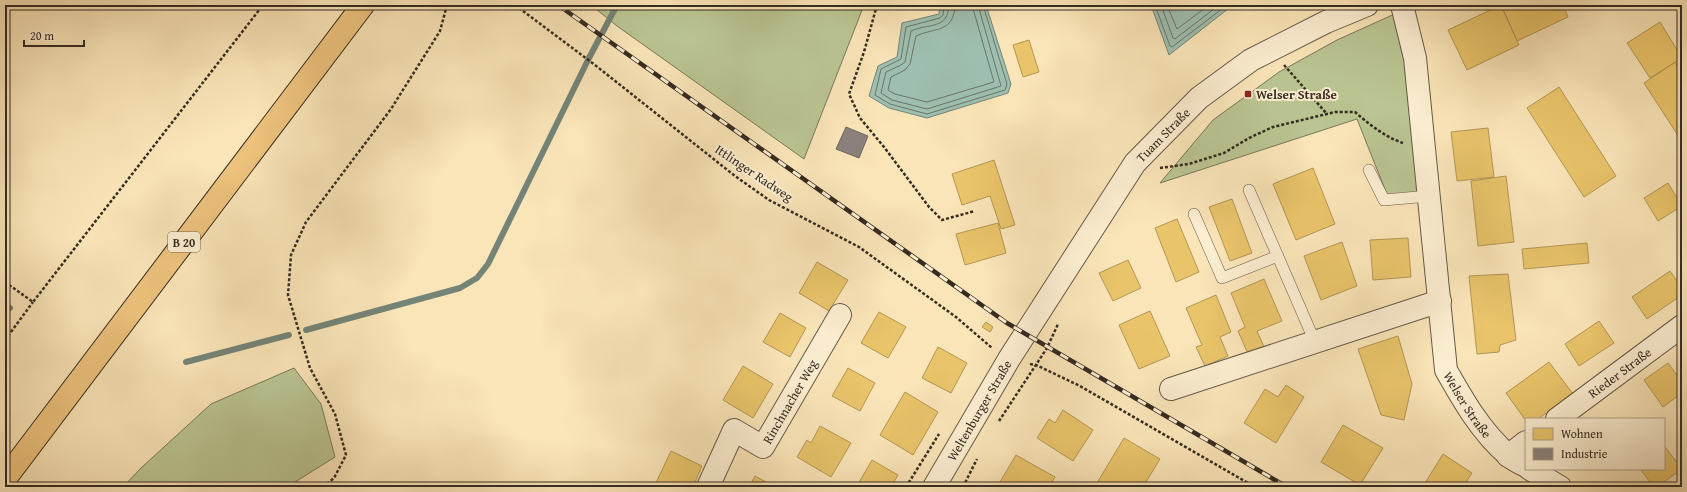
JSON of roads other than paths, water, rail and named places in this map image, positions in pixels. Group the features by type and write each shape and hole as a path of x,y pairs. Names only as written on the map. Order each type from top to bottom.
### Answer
{"highway":[{"name":"B 20","path":"5,479 363,5"}],"street":[{"name":"Tuam Straße","path":"1025,334 1135,163 1199,98 1251,60 1326,22 1367,5"},
{"name":"Welser Straße","path":"1402,5 1415,58 1446,370 1463,400 1484,430 1517,461"},
{"path":"1171,389 1440,301"},
{"name":"Rinchnacher Weg","path":"708,487 734,430 763,447 840,315"},
{"name":"Rieder Straße","path":"1558,418 1682,326"},
{"name":"Weltenburger Straße","path":"934,487 1025,334"},
{"path":"1517,461 1525,444"},
{"path":"1532,470 1560,487"}],"lane":[{"path":"1369,170 1384,200 1429,196"},
{"path":"1249,190 1315,342"},
{"path":"1194,214 1222,278 1278,256"}],"water":[{"path":"940,5 986,5 1011,84 1008,93 927,118 889,108 869,96 878,66 897,57 902,23 939,14"},
{"path":"1151,5 1233,5 1169,55"}],"waterway":[{"path":"306,330 460,288 477,278 488,264 589,58 617,5"},
{"path":"5,304 10,308"},
{"path":"186,362 289,335"}],"railway":[{"path":"558,5 1007,323 1287,487"}],"place":[{"name":"Welser Straße","path":"1248,94"}]}
